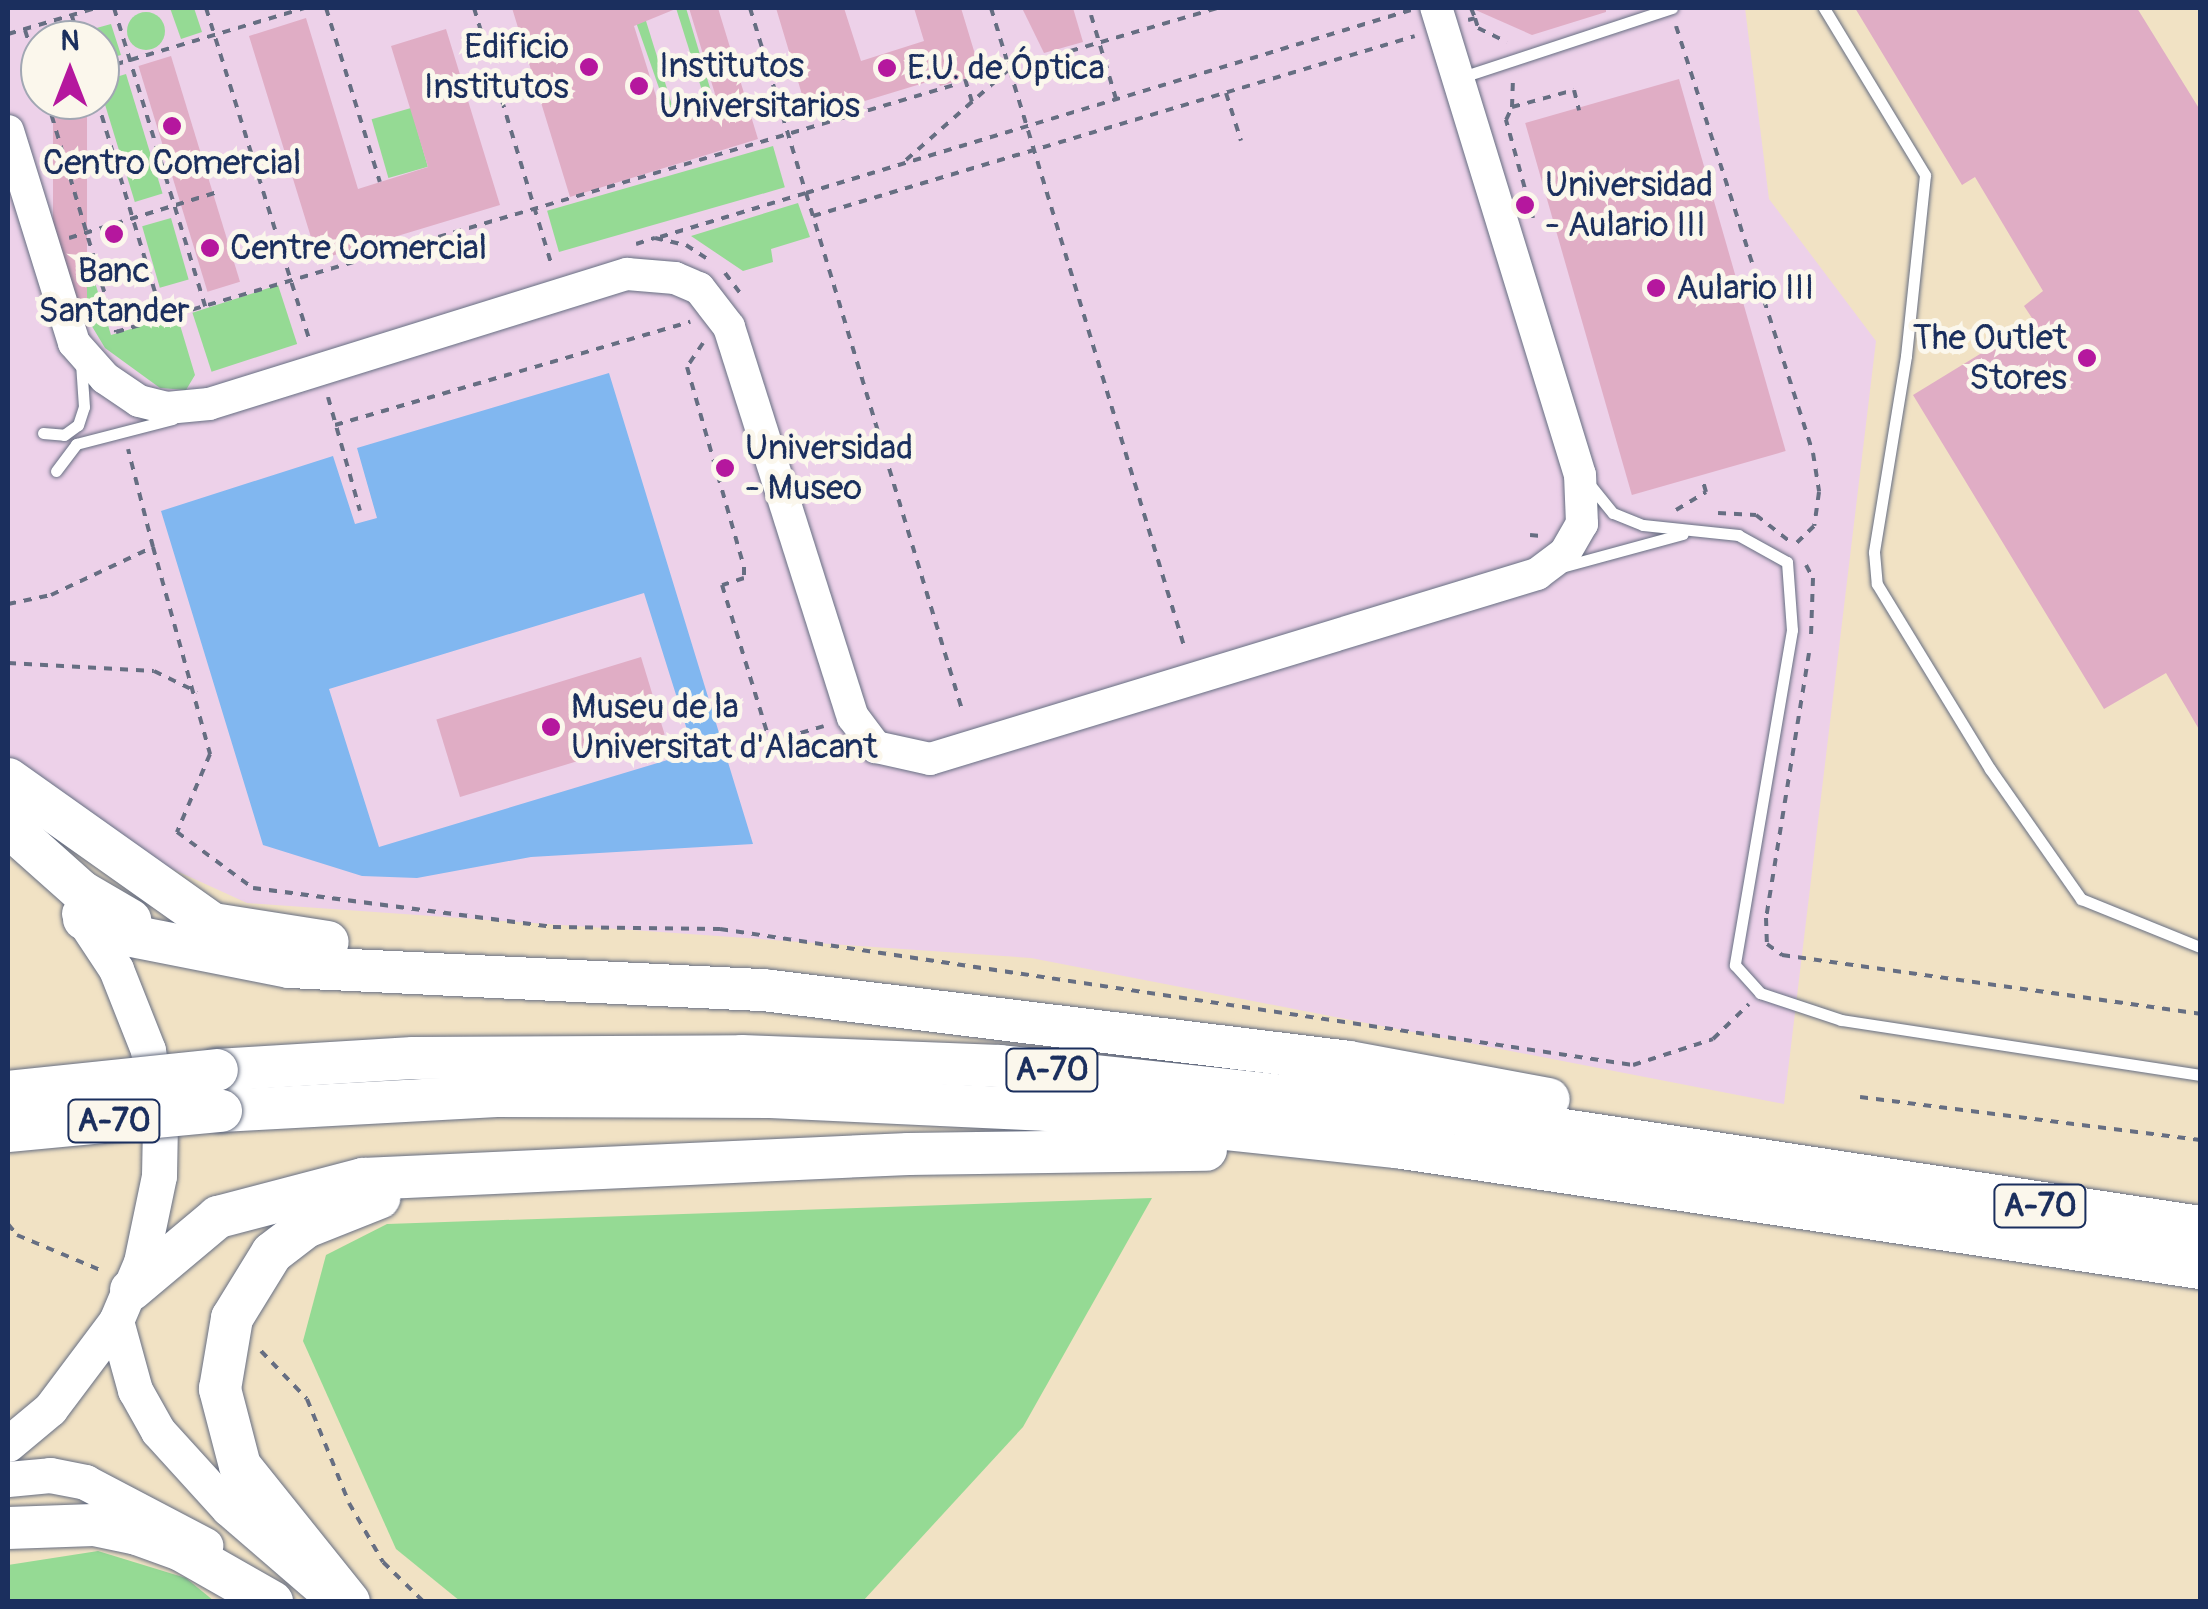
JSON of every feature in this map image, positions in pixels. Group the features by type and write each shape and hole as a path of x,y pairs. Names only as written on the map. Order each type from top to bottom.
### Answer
{"highway":[{"path":"8,779 213,924 385,948 500,975"},
{"path":"8,826 96,902 150,928 288,955 500,975"},
{"path":"84,919 116,933 222,958 763,990 1349,1062 1697,1126 1880,1178"},
{"name":"A-70","path":"8,1131 413,1058 724,1056 1000,1066 1459,1114 2200,1227"},
{"name":"A-70","path":"8,1092 219,1090 770,1097 1048,1110 1396,1146 2200,1268"},
{"path":"117,1294 218,1217 268,1200 363,1179 908,1154 1156,1148 1299,1155 1396,1146"},
{"path":"348,1602 268,1509 226,1430 220,1390 224,1347 246,1289 272,1253 346,1208 422,1190 579,1172"},
{"path":"8,1528 94,1525 137,1534 181,1550 273,1602"}],"main road":[{"path":"8,844 84,919 136,1013 157,1094 159,1176 117,1294 50,1409 8,1444"},
{"path":"117,1294 135,1390 158,1431 228,1510 336,1602"},
{"path":"8,1479 50,1475 118,1498 215,1552 273,1602"}],"street":[{"path":"8,131 80,354 139,401 168,408 209,404 627,274 675,278 699,288 729,327 853,716 864,736 894,756 930,759 1565,553 1582,524 1580,474 1456,79 1433,18"}],"lane":[{"path":"1456,79 1671,8"},
{"path":"1824,8 1926,174 1910,327 1874,552 1876,584 1990,769 2081,899 2200,947"},
{"path":"43,433 64,435 78,424 84,407 80,354"},
{"path":"56,471 76,444 209,404"},
{"path":"1580,474 1614,513 1689,532 1738,535 1786,562 1792,592 1792,630 1735,966 1760,993 1841,1020 2200,1075"},
{"path":"1540,559 1689,532"}],"path":[{"path":"55,20 96,8"},
{"path":"114,8 205,306"},
{"path":"206,8 310,342"},
{"path":"120,63 304,8"},
{"path":"326,8 380,182"},
{"path":"474,8 557,282"},
{"path":"750,8 963,713"},
{"path":"991,8 1184,646"},
{"path":"978,78 1218,8"},
{"path":"1471,8 1478,28 1512,43 1515,53"},
{"path":"1671,8 1812,453 1818,492 1814,526 1794,545"},
{"path":"72,15 73,20"},
{"path":"1091,16 1116,99"},
{"path":"655,238 1116,99 1433,18 1475,18"},
{"path":"813,216 1226,93 1433,18"},
{"path":"902,164 1010,68"},
{"path":"1520,68 1508,87 1512,107 1506,120 1534,222"},
{"path":"965,79 972,102"},
{"path":"52,120 116,332 954,85"},
{"path":"1512,107 1574,90 1579,110"},
{"path":"1226,93 1241,141"},
{"path":"102,120 163,318"},
{"path":"58,241 221,192"},
{"path":"335,425 696,321"},
{"path":"707,337 687,368 744,567 744,578 722,585 770,742 839,722"},
{"path":"327,397 360,511"},
{"path":"128,449 198,693 210,754 177,832 253,888 553,927 720,929 1634,1065 1713,1039 1760,993"},
{"path":"1692,512 1673,512 1706,492 1702,478"},
{"path":"1712,512 1756,515 1794,545 1812,578 1815,612 1766,918 1767,944 1782,954 2200,1014"},
{"path":"1540,559 1548,536"},
{"path":"8,604 51,595 154,548"},
{"path":"8,662 154,671 198,693"},
{"path":"1860,1097 2200,1140"},
{"path":"8,1224 17,1235 117,1294"},
{"path":"260,1351 306,1399 349,1504 383,1562 424,1602"}],"shaded area":[{"path":"8,8 1745,8 1769,199 1876,341 1784,1104 1031,958 247,903 8,794"}],"green space":[{"path":"170,8 194,8 202,32 181,39"},
{"path":"631,8 642,8 689,160 679,145"},
{"path":"676,8 686,8 713,98 705,100"},
{"path":"146,12 159,18 165,31 159,44 146,50 133,44 127,31 133,18"},
{"path":"126,74 163,194 135,202 110,120 120,120 120,76"},
{"path":"411,108 428,167 388,178 372,119"},
{"path":"773,146 785,187 559,252 547,211"},
{"path":"798,203 810,237 771,249 773,262 743,271 691,236"},
{"path":"171,218 189,280 160,288 142,226"},
{"path":"83,243 111,335 177,315 195,375 186,390 160,388 105,348 87,318 66,248"},
{"path":"278,285 297,344 212,372 192,313"},
{"path":"1152,1198 1023,1427 863,1601 460,1601 396,1549 303,1341 326,1255 387,1224"},
{"path":"98,1551 186,1578 214,1601 8,1601 8,1565"}],"water":[{"path":"609,373 753,844 531,857 417,878 362,876 263,845 161,511 333,456 355,524 377,518 357,448","holes":["644,593 694,752 379,847 329,689"]}],"building":[{"path":"512,8 678,8 634,26 661,112 715,94 689,8 718,8 758,139 570,197"},
{"name":"E.U. de Óptica","path":"776,8 844,8 861,61 924,41 914,8 961,8 981,74 940,86 937,79 809,118"},
{"path":"1022,8 1073,8 1083,42 1044,53"},
{"path":"1471,8 1606,8 1606,12 1532,35"},
{"name":"The Outlet Stores","path":"1855,8 2137,8 2200,110 2200,731 2166,673 2104,709 1913,395 2034,321 2024,306 2043,291 1975,177 1962,185"},
{"path":"306,18 358,189 428,167 391,46 446,29 500,205 318,260 249,36"},
{"path":"171,56 240,282 207,292 138,66"},
{"name":"Aulario III","path":"1679,79 1786,451 1632,495 1525,123"},
{"path":"53,120 87,120 87,329 53,329"},
{"name":"Museu de la Universitat d'Alacant","path":"641,657 665,734 460,797 436,720"}],"place":[{"name":"Edificio Institutos","path":"589,67"},
{"name":"E.U. de Óptica","path":"887,68"},
{"name":"Institutos Universitarios","path":"639,86"},
{"name":"Centro Comercial","path":"172,126"},
{"name":"Universidad - Aulario III","path":"1525,205"},
{"name":"Banc Santander","path":"114,234"},
{"name":"Centre Comercial","path":"210,248"},
{"name":"Aulario III","path":"1656,288"},
{"name":"The Outlet Stores","path":"2087,358"},
{"name":"Universidad - Museo","path":"725,468"},
{"name":"Museu de la Universitat d'Alacant","path":"551,727"}]}
